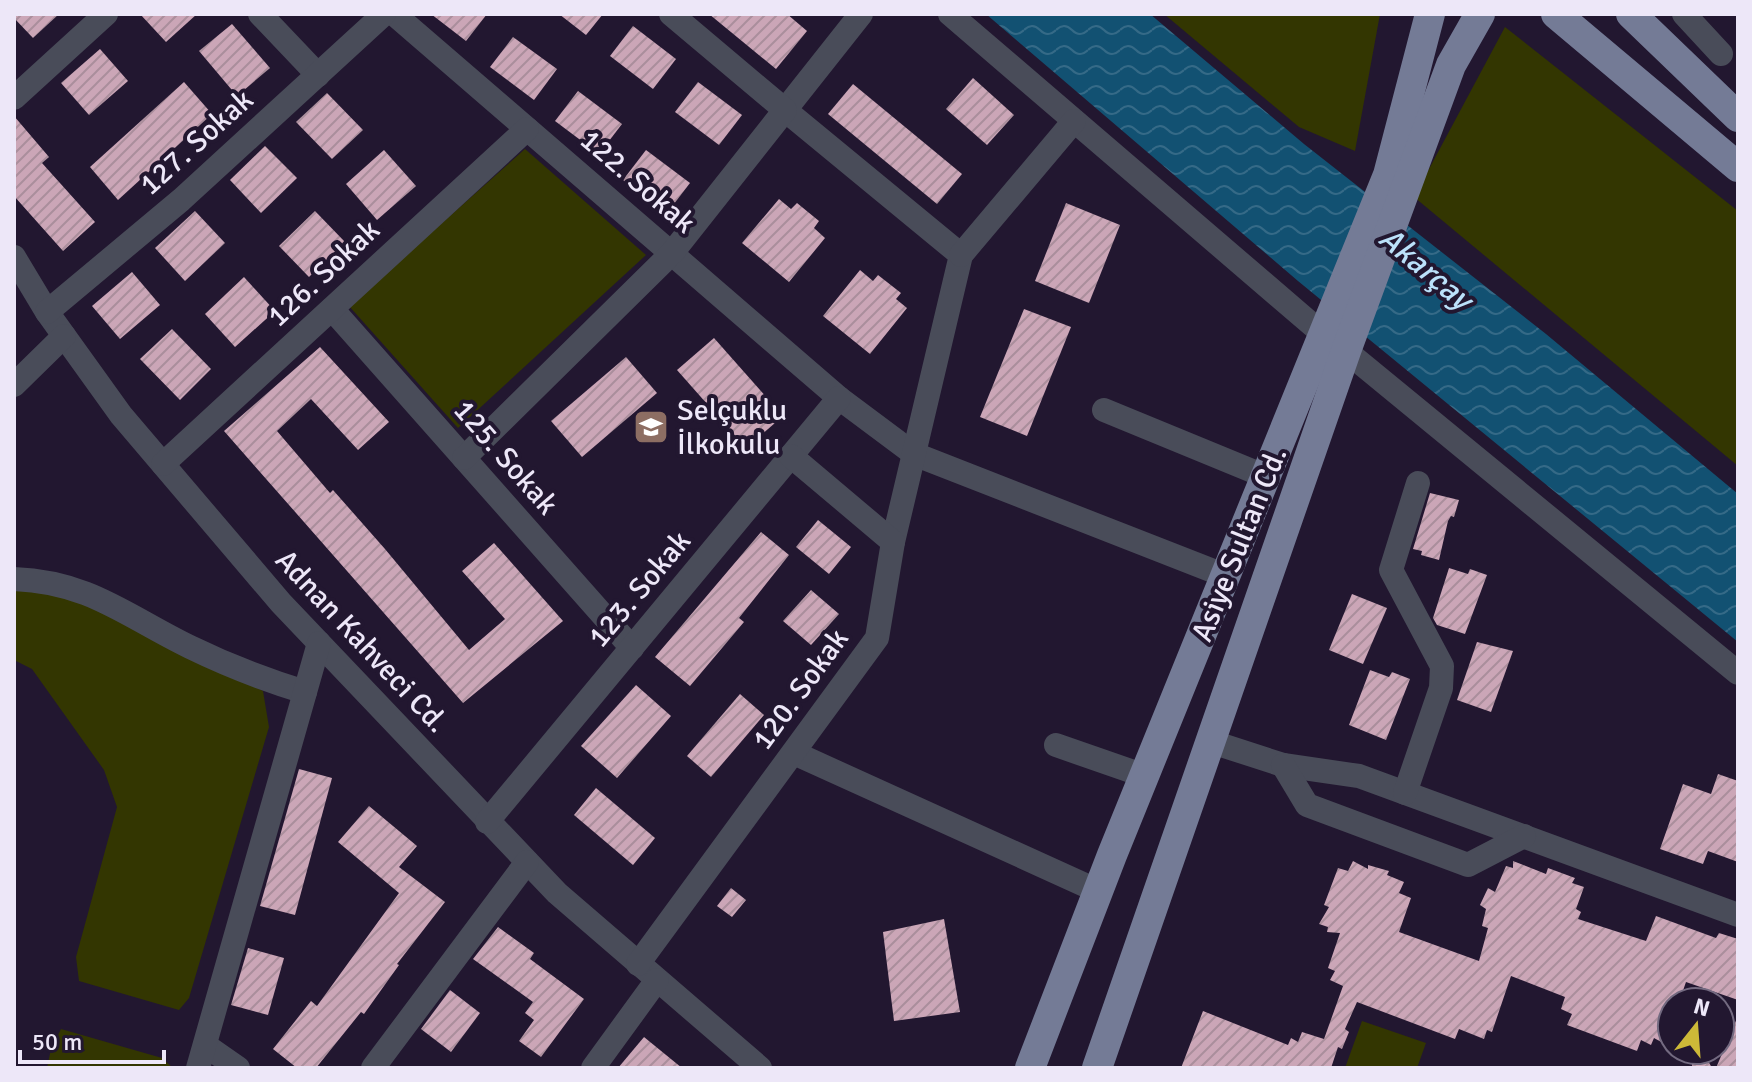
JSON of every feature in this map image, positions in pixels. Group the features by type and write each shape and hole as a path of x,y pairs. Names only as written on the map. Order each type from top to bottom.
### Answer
{"main road":[{"name":"Asiye Sultan Cd.","path":"1398,181 1430,14"},
{"name":"Asiye Sultan Cd.","path":"1097,1068 1212,742 1339,333 1398,181 1451,65 1480,14"},
{"path":"1556,14 1738,167"},
{"path":"1631,14 1738,117"},
{"name":"Asiye Sultan Cd.","path":"1030,1068 1098,891 1267,477 1339,333"}],"street":[{"path":"14,98 106,14"},
{"path":"260,14 318,75"},
{"name":"127. Sokak","path":"47,312 181,200 384,14"},
{"name":"122. Sokak","path":"394,14 839,398 914,454 1226,576"},
{"path":"671,14 961,255 1074,121"},
{"path":"464,458 672,253 861,14"},
{"path":"950,14 1074,121 1339,333 1738,673"},
{"path":"1684,14 1721,54"},
{"name":"126. Sokak","path":"163,464 527,129"},
{"name":"120. Sokak","path":"638,964 877,638 893,542 961,255"},
{"name":"Adnan Kahveci Cd.","path":"14,257 47,312 121,415 281,603 557,893 760,1068"},
{"name":"125. Sokak","path":"332,309 632,648"},
{"path":"14,385 64,336"},
{"name":"123. Sokak","path":"487,822 839,398"},
{"path":"1104,410 1267,477"},
{"path":"791,456 893,542"},
{"path":"1405,793 1441,688 1442,666 1391,570 1418,483"},
{"path":"14,579 63,585 98,597 236,669 305,692"},
{"path":"238,1068 202,1056 319,643"},
{"path":"1212,742 1283,765 1359,776 1738,915"},
{"path":"1056,745 1145,776"},
{"path":"794,753 1098,891"},
{"path":"1283,765 1307,805 1468,865 1524,836"},
{"path":"373,1068 527,862"},
{"path":"593,1068 657,980"},
{"name":"Adnan Kahveci Cd.","path":"710,1026 781,1068"}],"shaded area":[{"path":"1164,14 1380,14 1355,151 1299,127"},
{"path":"1505,27 1738,211 1738,466 1414,197"},
{"path":"525,149 646,255 458,428 349,306"},
{"path":"14,585 90,604 263,691 269,727 189,998 179,1010 79,981 76,957 117,807 104,770 32,669 14,660"},
{"path":"1362,1021 1426,1043 1417,1068 1345,1068"},
{"path":"61,1029 162,1058 173,1068 47,1068 51,1049"}],"water":[{"name":"Akarçay","path":"986,14 1150,14 1304,144 1546,334 1738,494 1738,642 1298,281"}],"building":[{"path":"14,14 59,14 33,38 14,18"},
{"path":"140,14 197,14 166,42"},
{"path":"431,14 487,14 466,41"},
{"path":"559,14 603,14 586,35"},
{"path":"709,14 787,14 807,31 776,69"},
{"path":"232,24 270,68 237,96 199,51"},
{"path":"633,26 676,59 653,89 610,56"},
{"path":"513,37 557,69 534,100 490,67"},
{"path":"100,49 128,81 89,115 61,83"},
{"path":"973,78 1014,115 987,145 946,109"},
{"path":"184,82 212,114 118,200 90,167"},
{"path":"698,82 742,115 719,145 675,112"},
{"path":"853,84 962,174 937,204 828,114"},
{"path":"578,91 622,124 599,154 555,121"},
{"path":"327,93 363,130 332,159 296,122"},
{"path":"14,116 49,157 42,163 95,222 63,251 14,196"},
{"path":"265,146 297,178 261,213 230,180"},
{"path":"384,150 416,186 377,220 346,184"},
{"path":"646,150 690,183 667,213 623,180"},
{"path":"779,199 791,209 797,203 819,221 814,228 825,238 789,282 742,243"},
{"path":"1066,203 1120,225 1089,303 1035,281"},
{"path":"195,211 225,243 185,281 155,248"},
{"path":"315,211 345,242 309,277 279,246"},
{"path":"860,270 873,281 878,275 901,293 896,299 907,308 870,354 823,316"},
{"path":"132,272 160,305 120,339 92,306"},
{"path":"244,277 275,311 235,347 205,314"},
{"path":"1024,309 1071,327 1027,436 980,417"},
{"path":"172,329 211,369 180,400 140,359"},
{"path":"714,338 783,416 746,448 677,370"},
{"path":"320,347 389,422 358,450 311,399 277,431 330,493 333,490 385,549 469,650 505,619 462,571 494,543 563,621 463,703 224,431"},
{"path":"626,357 657,393 582,457 551,421"},
{"path":"1430,493 1459,500 1454,517 1451,516 1448,521 1439,560 1421,555 1422,551 1413,549"},
{"path":"818,520 851,547 829,574 796,547"},
{"path":"761,532 789,555 739,618 744,622 690,686 655,657"},
{"path":"1449,568 1468,574 1470,569 1487,575 1465,634 1437,625 1433,618"},
{"path":"811,590 839,614 811,645 783,621"},
{"path":"1352,594 1387,608 1363,664 1329,650"},
{"path":"1477,642 1513,651 1491,712 1457,700"},
{"path":"1370,670 1389,677 1392,672 1410,679 1386,740 1349,725"},
{"path":"636,685 671,716 617,778 581,746"},
{"path":"740,694 764,715 711,777 687,756"},
{"path":"299,769 332,778 295,915 260,906"},
{"path":"1718,774 1738,781 1738,862 1708,851 1703,864 1660,849 1683,784 1711,794"},
{"path":"596,788 655,838 633,865 574,815"},
{"path":"369,806 417,846 399,867 445,902 397,964 364,1014 361,1012 316,1068 297,1068 273,1049 311,1001 317,1006 399,893 338,842"},
{"path":"1353,861 1368,869 1368,865 1389,871 1387,875 1404,882 1399,893 1411,898 1399,932 1479,961 1488,928 1482,926 1486,909 1480,905 1488,888 1495,892 1506,866 1513,868 1513,861 1546,874 1548,868 1575,878 1572,883 1584,887 1576,909 1581,912 1578,919 1646,941 1656,916 1716,938 1719,933 1738,939 1738,1000 1736,986 1698,986 1686,982 1685,986 1656,986 1656,1039 1651,1045 1641,1040 1637,1051 1567,1025 1572,1014 1561,1009 1565,997 1511,976 1492,1032 1487,1030 1484,1039 1459,1029 1455,1039 1357,1002 1345,1029 1349,1032 1342,1049 1338,1047 1331,1068 1181,1068 1203,1011 1288,1045 1291,1038 1298,1042 1302,1032 1324,1039 1343,986 1330,980 1335,971 1328,968 1340,933 1327,932 1328,927 1319,924 1329,907 1324,905 1338,868 1348,871"},
{"path":"731,888 746,900 732,917 717,906"},
{"path":"944,919 960,1012 894,1021 883,932"},
{"path":"498,927 534,953 530,959 584,999 541,1057 519,1041 534,1020 525,1013 533,1002 473,959"},
{"path":"248,948 284,958 268,1015 231,1005"},
{"path":"450,990 480,1013 451,1052 421,1029"},
{"path":"1738,1016 1738,1068 1716,1068 1736,1066"},
{"path":"644,1037 682,1068 618,1068"}],"place":[{"name":"Selçuklu İlkokulu","path":"651,427"}]}
